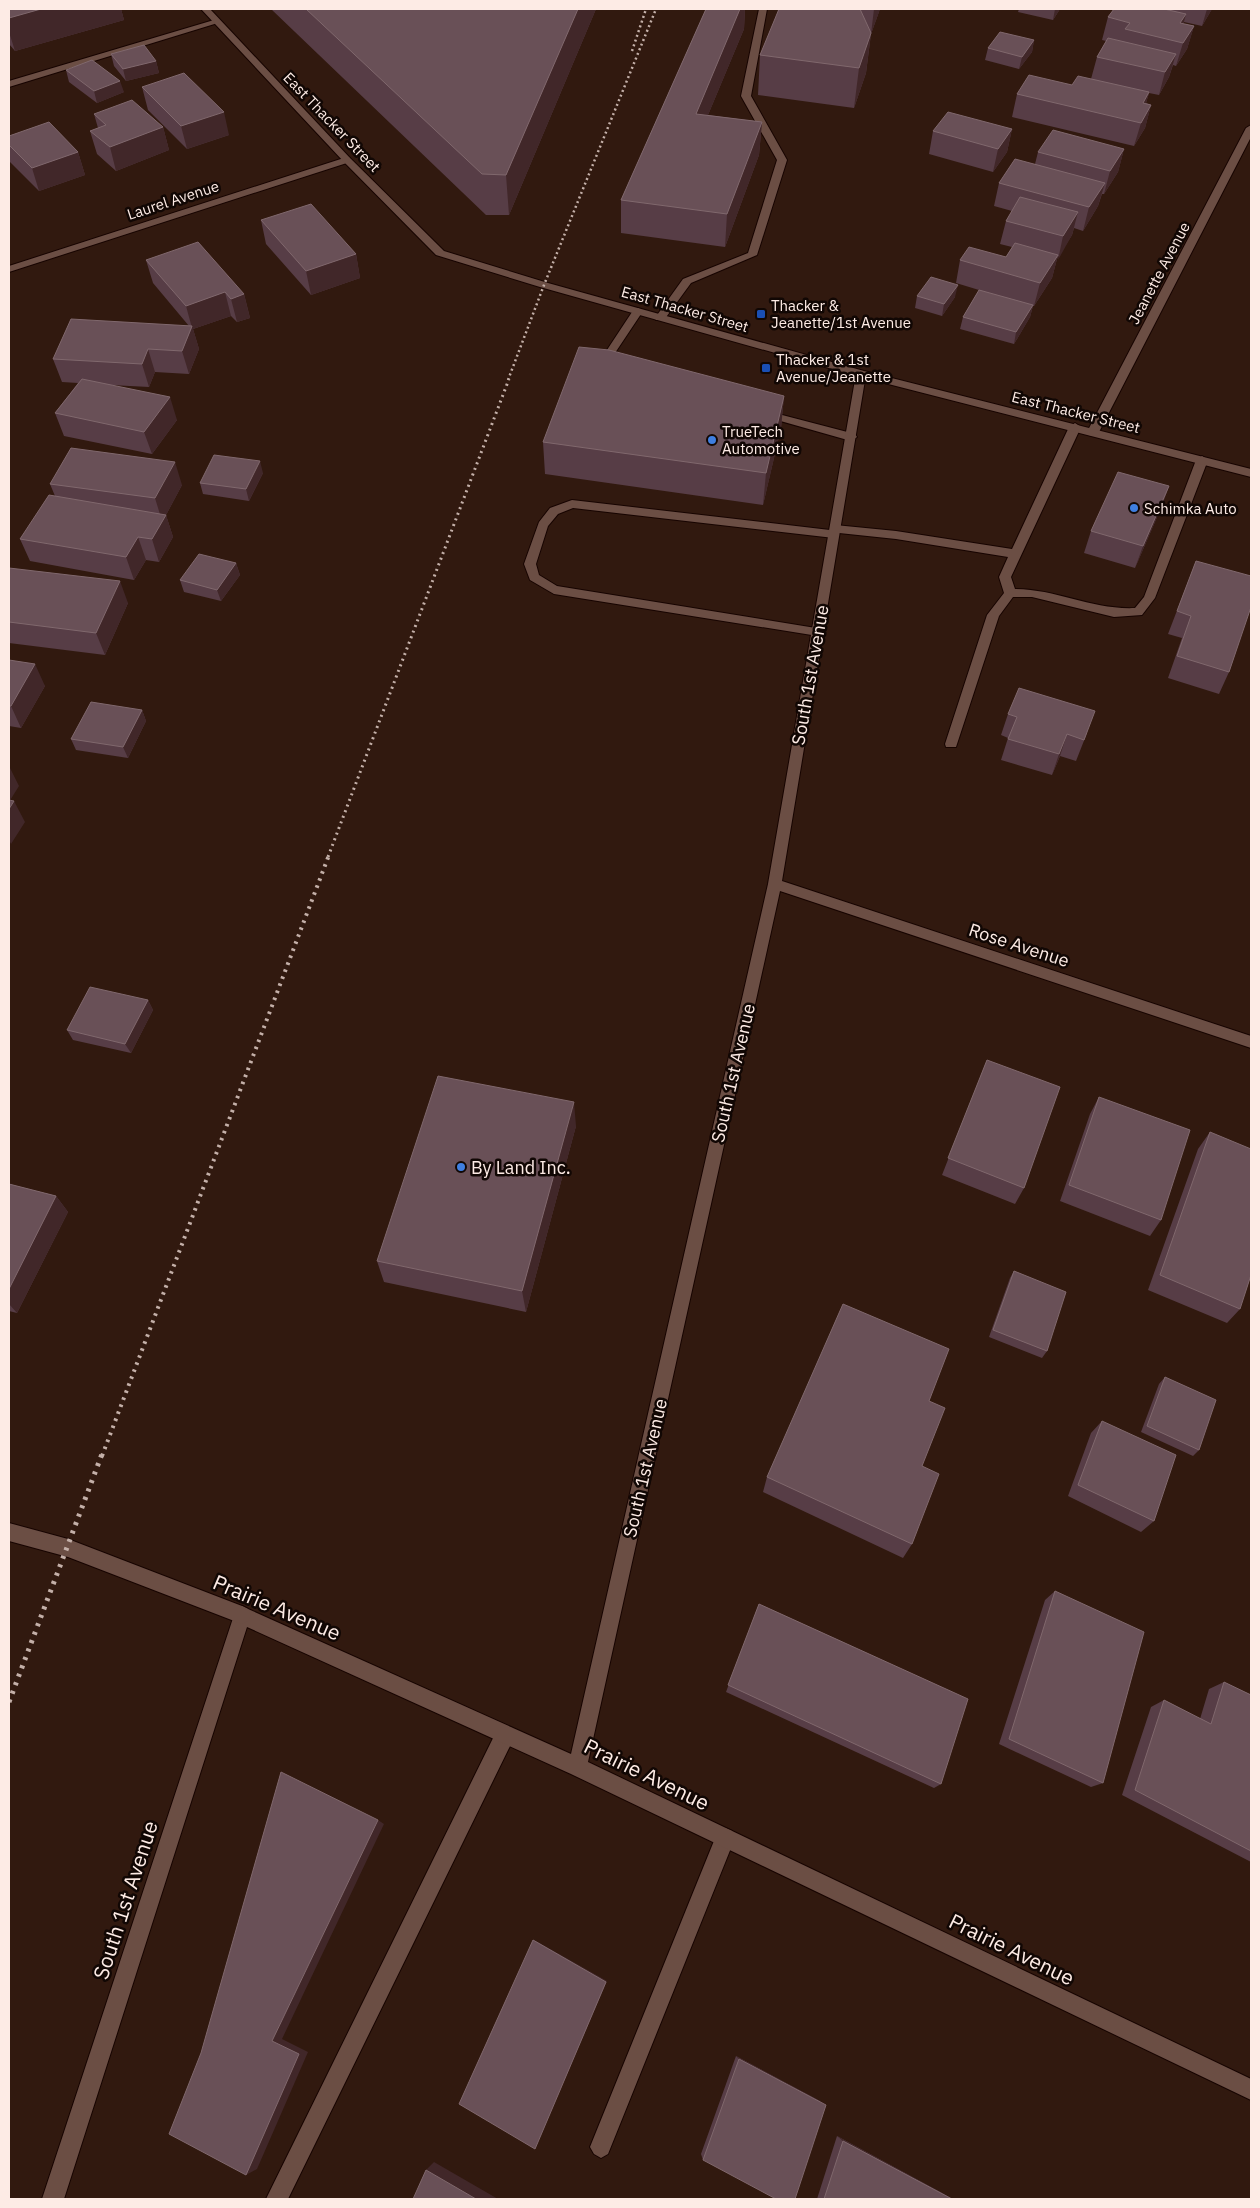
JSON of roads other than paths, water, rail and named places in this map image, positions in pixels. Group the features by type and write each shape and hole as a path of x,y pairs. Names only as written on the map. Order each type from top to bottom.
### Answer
{"street":[{"name":"East Thacker Street","path":"205,9 347,160 440,253 660,318 861,374 1251,472"},
{"path":"660,318 687,281 752,255 782,160 746,96 763,9"},
{"path":"9,84 217,22"},
{"name":"Jeanette Avenue","path":"1093,432 1251,128"},
{"name":"Laurel Avenue","path":"9,269 347,160"},
{"path":"619,374 607,368 605,363 638,311"},
{"name":"South 1st Avenue","path":"578,1767 775,884 861,374"},
{"path":"756,412 851,438"},
{"path":"1010,593 1005,577 1075,427"},
{"path":"1010,593 1032,593 1114,613 1138,612 1149,598 1202,460"},
{"path":"818,632 554,590 534,577 530,564 544,525 554,511 572,504 835,531 896,535 1015,554"},
{"path":"951,744 993,615 1010,593"},
{"name":"Rose Avenue","path":"775,884 1251,1042"},
{"name":"Prairie Avenue","path":"9,1532 68,1548 242,1615 578,1767 1251,2090"},
{"name":"South 1st Avenue","path":"59,2197 242,1615"},
{"path":"277,2199 504,1735"},
{"path":"602,2147 725,1838"}],"railway":[{"path":"632,51 646,9"},
{"path":"508,380 544,285 656,9"},
{"path":"328,857 509,379"},
{"path":"102,1456 329,855"},
{"path":"9,1702 102,1454"}],"place":[{"name":"Thacker & Jeanette/1st Avenue","path":"761,314"},
{"name":"Thacker & 1st Avenue/Jeanette","path":"766,368"},
{"name":"TrueTech Automotive","path":"712,440"},
{"name":"Schimka Auto","path":"1134,508"},
{"name":"By Land Inc.","path":"461,1167"}]}
